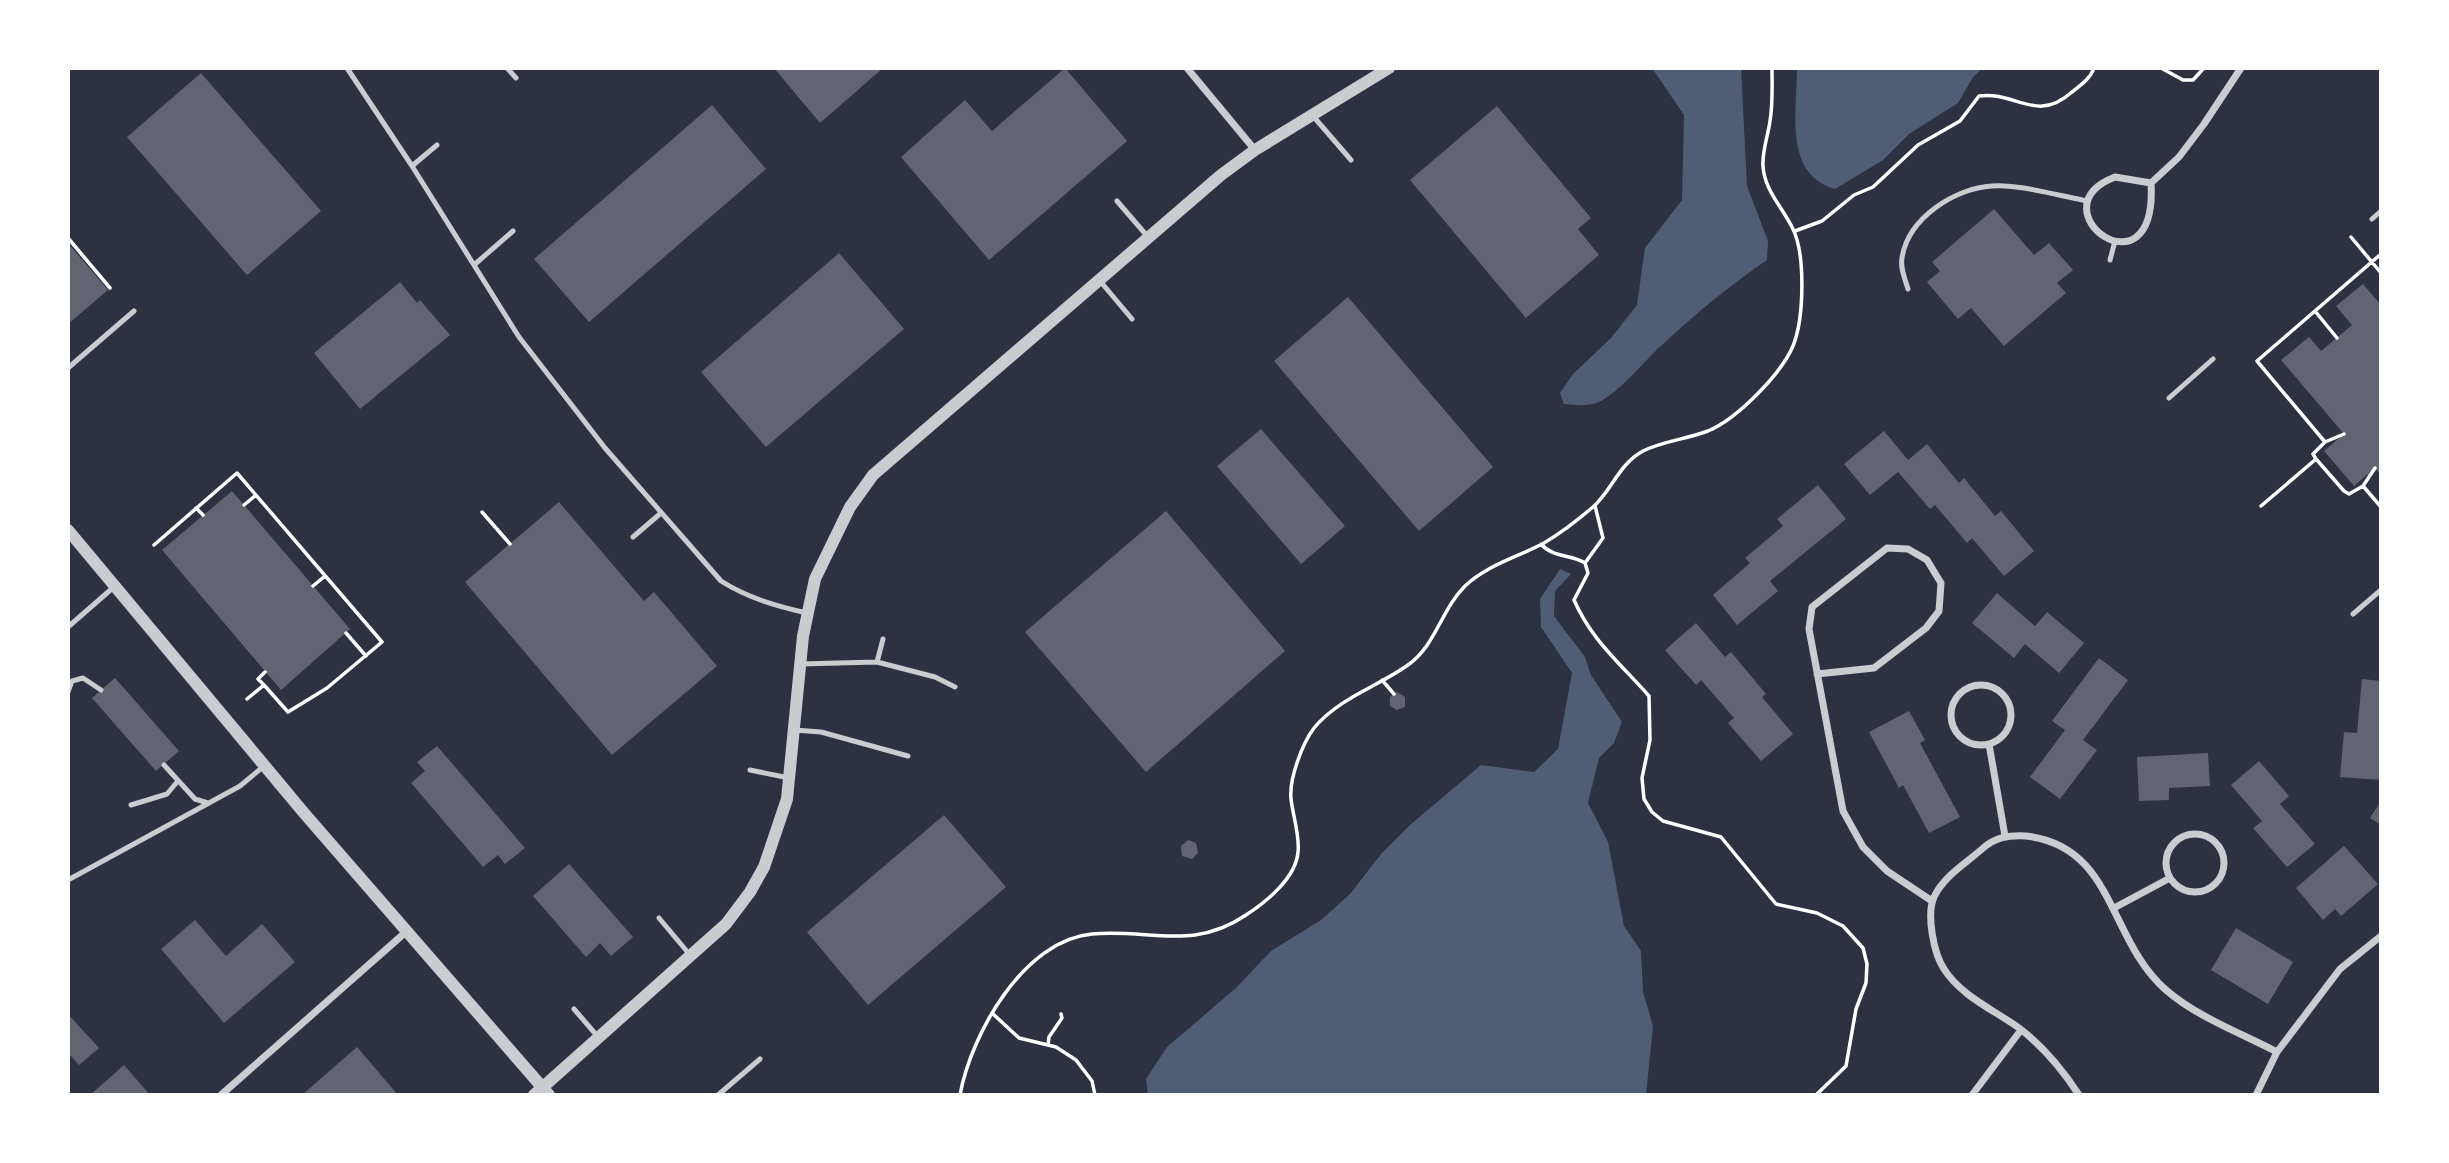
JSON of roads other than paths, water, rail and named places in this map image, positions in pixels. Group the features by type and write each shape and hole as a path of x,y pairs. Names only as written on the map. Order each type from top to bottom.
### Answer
{"street":[{"path":"1186,68 1255,150"},
{"path":"68,530 264,766 542,1092 726,924 750,892 764,867 781,823 789,778 800,664 815,579 833,539 873,474 1098,278 1255,150 1389,68"},
{"path":"2151,183 2115,177 2102,182 2092,191 2088,201 2090,223 2096,231 2115,241 2133,238 2144,231 2151,217 2151,183 2179,157 2241,68"},
{"path":"1817,674 1874,668 1926,628 1938,611 1941,583 1927,560 1908,549 1887,548 1812,607 1809,629 1817,674 1843,811 1863,847 1887,871 1932,901"},
{"path":"1974,685 1987,685 2000,690 2008,701 2012,714 2009,727 2001,738 1989,744 1975,745 1963,739 1954,728 1951,715 1954,702 1962,691 1974,685"},
{"path":"1989,744 2005,836"},
{"path":"2186,835 2211,839 2220,849 2224,861 2222,874 2215,884 2204,891 2191,892 2179,888 2170,878 2166,866 2168,853 2175,842 2186,835"},
{"path":"2079,1095 2064,1072 2021,1030 1959,988 1943,968 1933,929 1932,901 1950,875 1989,842 2005,836 2034,837 2073,852 2090,866 2114,908 2125,936 2141,962 2166,991 2277,1052"},
{"path":"2114,908 2170,878"},
{"path":"221,1095 407,932"},
{"path":"2256,1095 2277,1052 2340,969 2381,936"},
{"path":"1974,1094 2021,1030"}],"lane":[{"path":"347,68 544,372 661,513 721,581 741,593 807,613"},
{"path":"507,68 516,78"},
{"path":"1313,116 1351,160"},
{"path":"412,166 437,145"},
{"path":"1908,289 1901,261 1912,231 1932,212 1962,191 1995,185 2088,201"},
{"path":"1117,201 1148,237"},
{"path":"2372,219 2381,211"},
{"path":"474,265 513,231"},
{"path":"2110,260 2115,241"},
{"path":"1098,278 1132,319"},
{"path":"68,368 134,311"},
{"path":"2169,398 2213,359"},
{"path":"634,537 661,513"},
{"path":"68,627 116,586"},
{"path":"2353,614 2381,590"},
{"path":"877,662 883,639"},
{"path":"800,664 877,662 935,677 955,687"},
{"path":"68,692 70,682 83,678 101,690"},
{"path":"794,730 821,732 908,756"},
{"path":"164,765 195,799 209,803"},
{"path":"68,880 240,786 264,766"},
{"path":"750,770 789,778"},
{"path":"131,805 167,794 177,782"},
{"path":"659,918 692,957"},
{"path":"574,1009 599,1038"},
{"path":"718,1095 760,1059"}],"water":[{"path":"1652,68 1741,68 1747,186 1768,241 1767,260 1699,312 1609,396 1592,404 1564,404 1560,393 1573,374 1611,338 1637,305 1645,248 1682,200 1684,115"},
{"path":"1797,68 1983,68 1973,77 1958,103 1909,134 1883,160 1835,189 1818,181 1807,170 1800,156 1795,122"},
{"path":"1560,569 1571,574 1555,591 1554,616 1585,657 1591,675 1622,722 1614,743 1599,758 1588,803 1608,842 1624,926 1641,951 1643,992 1653,1026 1646,1095 1148,1095 1146,1079 1167,1047 1236,988 1271,951 1321,920 1350,894 1381,854 1410,825 1481,765 1534,772 1558,749 1572,673 1541,627 1540,599"}]}
